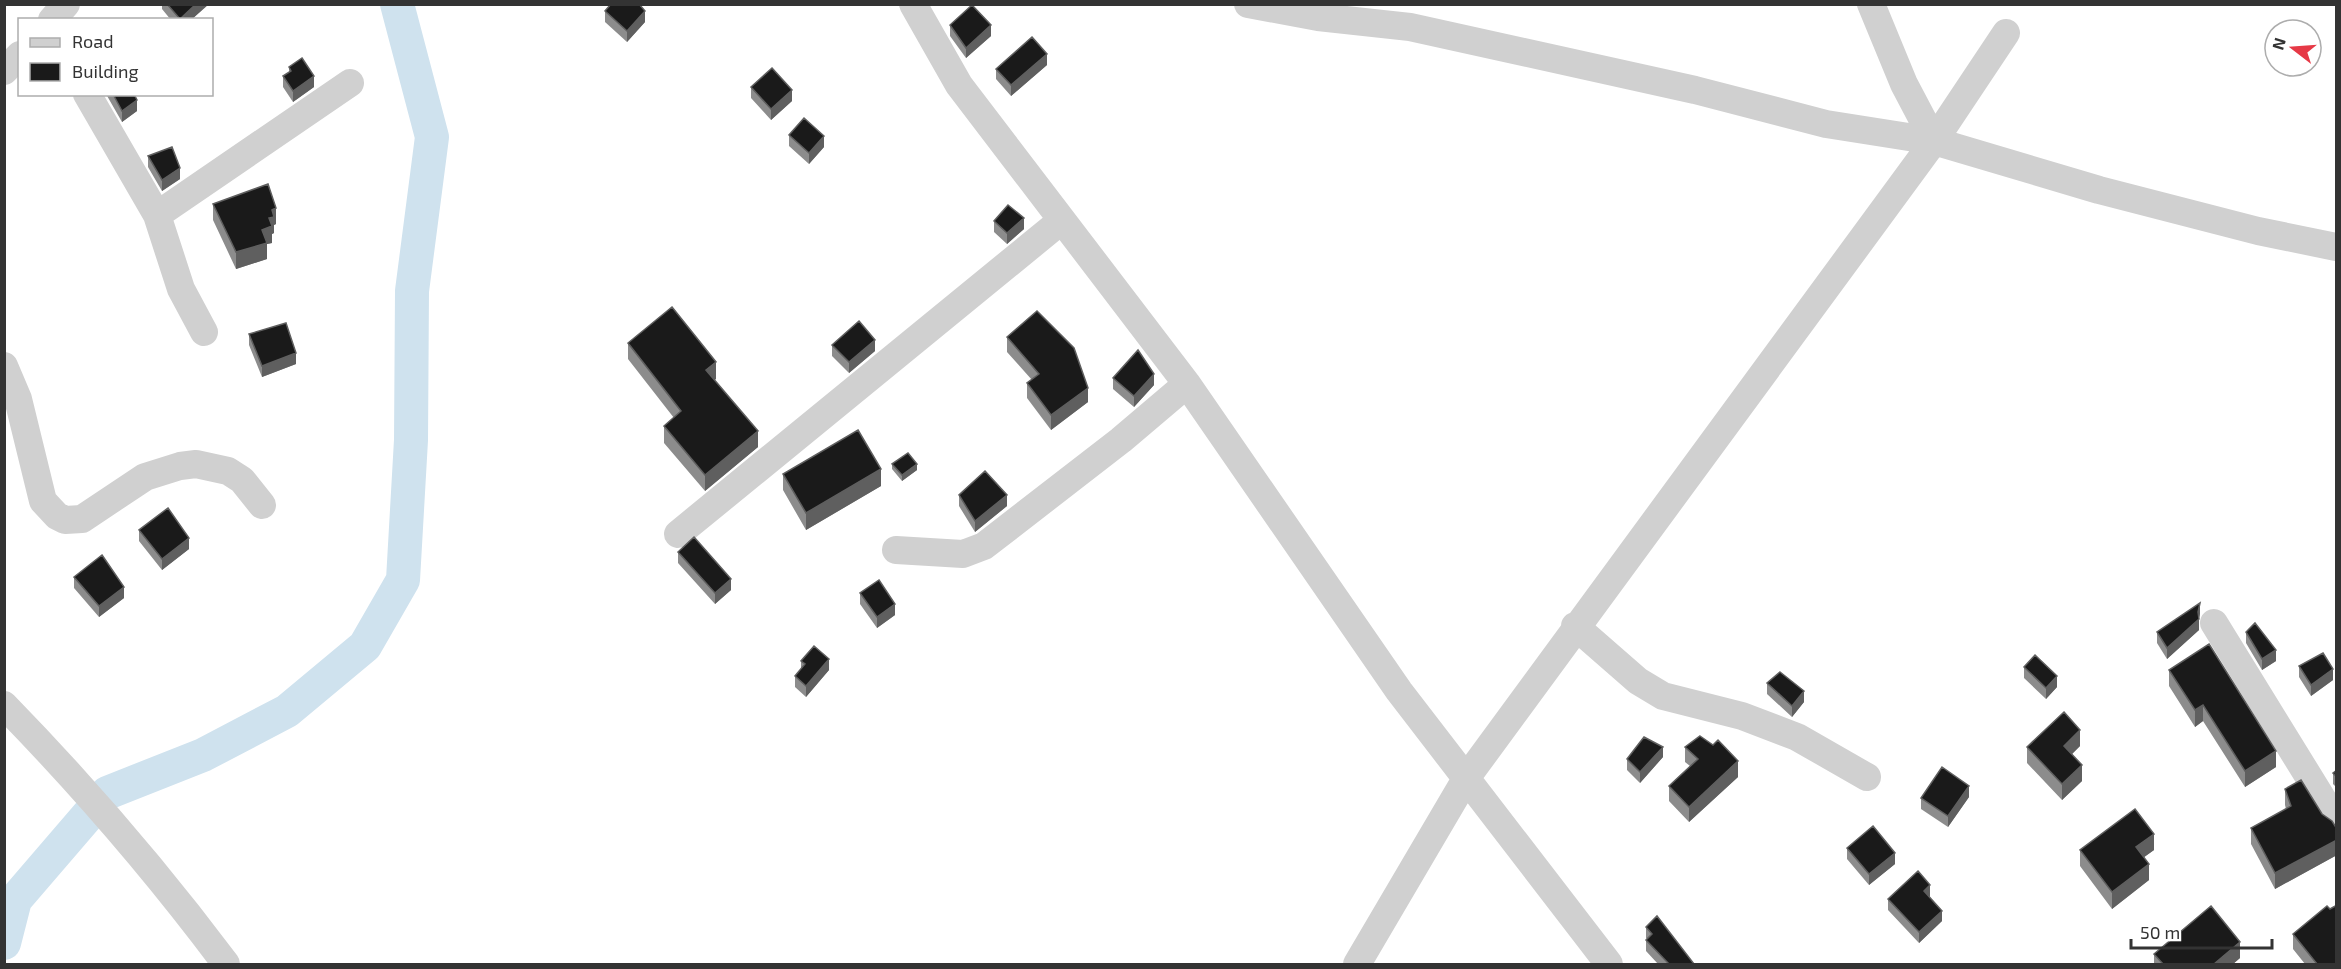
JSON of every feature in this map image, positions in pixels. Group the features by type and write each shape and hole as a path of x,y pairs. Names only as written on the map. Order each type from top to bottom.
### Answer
{"street":[{"path":"54,18 66,4"},
{"path":"913,4 959,85 1187,384 1399,691 1609,964"},
{"path":"1248,4 1318,17 1410,27 1695,90 1826,124 1934,141 2099,190 2258,231 2337,246"},
{"path":"1871,4 1904,84 1934,141"},
{"path":"1358,964 1467,777 1575,626 1934,141 2006,33"},
{"path":"4,71 18,57"},
{"path":"157,215 350,83"},
{"path":"88,96 157,215 181,289 204,332"},
{"path":"678,534 1062,220"},
{"path":"4,366 18,399 43,501 57,516 65,520 82,519 145,477 180,466 196,464 228,471 242,480 262,505"},
{"path":"896,550 963,554 984,546 1121,440 1187,384"},
{"path":"2214,623 2337,821"},
{"path":"1575,626 1638,681 1663,696 1742,716 1797,737 1867,777"},
{"path":"4,705 42,744 167,886 226,964"}],"building":[{"path":"167,4 196,4 181,18"},
{"path":"611,4 639,4 645,11 627,31 605,11"},
{"path":"972,5 991,25 966,48 950,25"},
{"path":"1032,37 1047,54 1011,85 996,69"},
{"path":"302,58 314,76 293,91 283,76 291,71 289,67"},
{"path":"772,68 792,90 771,109 751,87"},
{"path":"114,96 135,96 137,100 122,111"},
{"path":"804,118 824,136 809,153 789,135"},
{"path":"172,147 180,168 162,180 148,156"},
{"path":"268,184 276,208 272,210 274,217 269,218 272,226 262,230 267,243 236,252 213,204"},
{"path":"1008,205 1024,218 1007,233 994,221"},
{"path":"672,307 716,362 706,370 758,431 705,475 664,426 681,411 628,343"},
{"path":"1037,311 1074,348 1088,388 1051,415 1027,383 1039,374 1007,337"},
{"path":"859,321 875,340 849,362 832,345"},
{"path":"286,323 296,353 262,366 249,334"},
{"path":"1138,350 1154,374 1134,396 1113,378"},
{"path":"858,430 881,469 806,513 783,474"},
{"path":"908,453 917,464 902,475 892,464"},
{"path":"985,471 1007,495 975,521 959,495"},
{"path":"168,508 189,538 162,559 139,530"},
{"path":"694,537 731,579 715,593 678,552"},
{"path":"102,555 124,587 99,606 74,577"},
{"path":"879,580 895,604 877,617 860,593"},
{"path":"2200,603 2199,619 2167,648 2157,632"},
{"path":"2255,623 2276,650 2262,659 2246,632"},
{"path":"2209,644 2276,751 2245,771 2203,705 2195,710 2169,670"},
{"path":"814,646 829,659 806,686 795,676 805,664 801,661"},
{"path":"2323,653 2333,669 2311,685 2299,666"},
{"path":"2035,655 2057,676 2046,688 2024,667"},
{"path":"1780,672 1804,691 1792,706 1767,683"},
{"path":"2064,712 2080,730 2064,746 2082,765 2062,784 2027,747"},
{"path":"1700,736 1713,745 1718,740 1738,761 1689,807 1669,786 1698,759 1685,747"},
{"path":"1644,737 1663,747 1640,772 1627,759"},
{"path":"1942,767 1969,786 1948,816 1921,798"},
{"path":"2301,780 2322,814 2332,821 2337,829 2337,840 2275,873 2251,828 2291,806 2285,789"},
{"path":"2135,809 2154,834 2136,847 2149,864 2112,892 2080,850"},
{"path":"1873,826 1895,853 1869,874 1847,848"},
{"path":"1918,871 1930,885 1924,891 1942,911 1919,932 1888,899"},
{"path":"2337,905 2337,964 2317,964 2293,934 2327,906 2330,909"},
{"path":"2211,906 2240,942 2214,964 2163,964 2154,954"},
{"path":"1657,916 1694,964 1669,964 1646,940 1652,934 1646,927"}],"waterway":[{"path":"4,943 15,900 107,793 203,755 287,711 365,646 403,580 411,440 412,291 432,137 397,4"}]}
